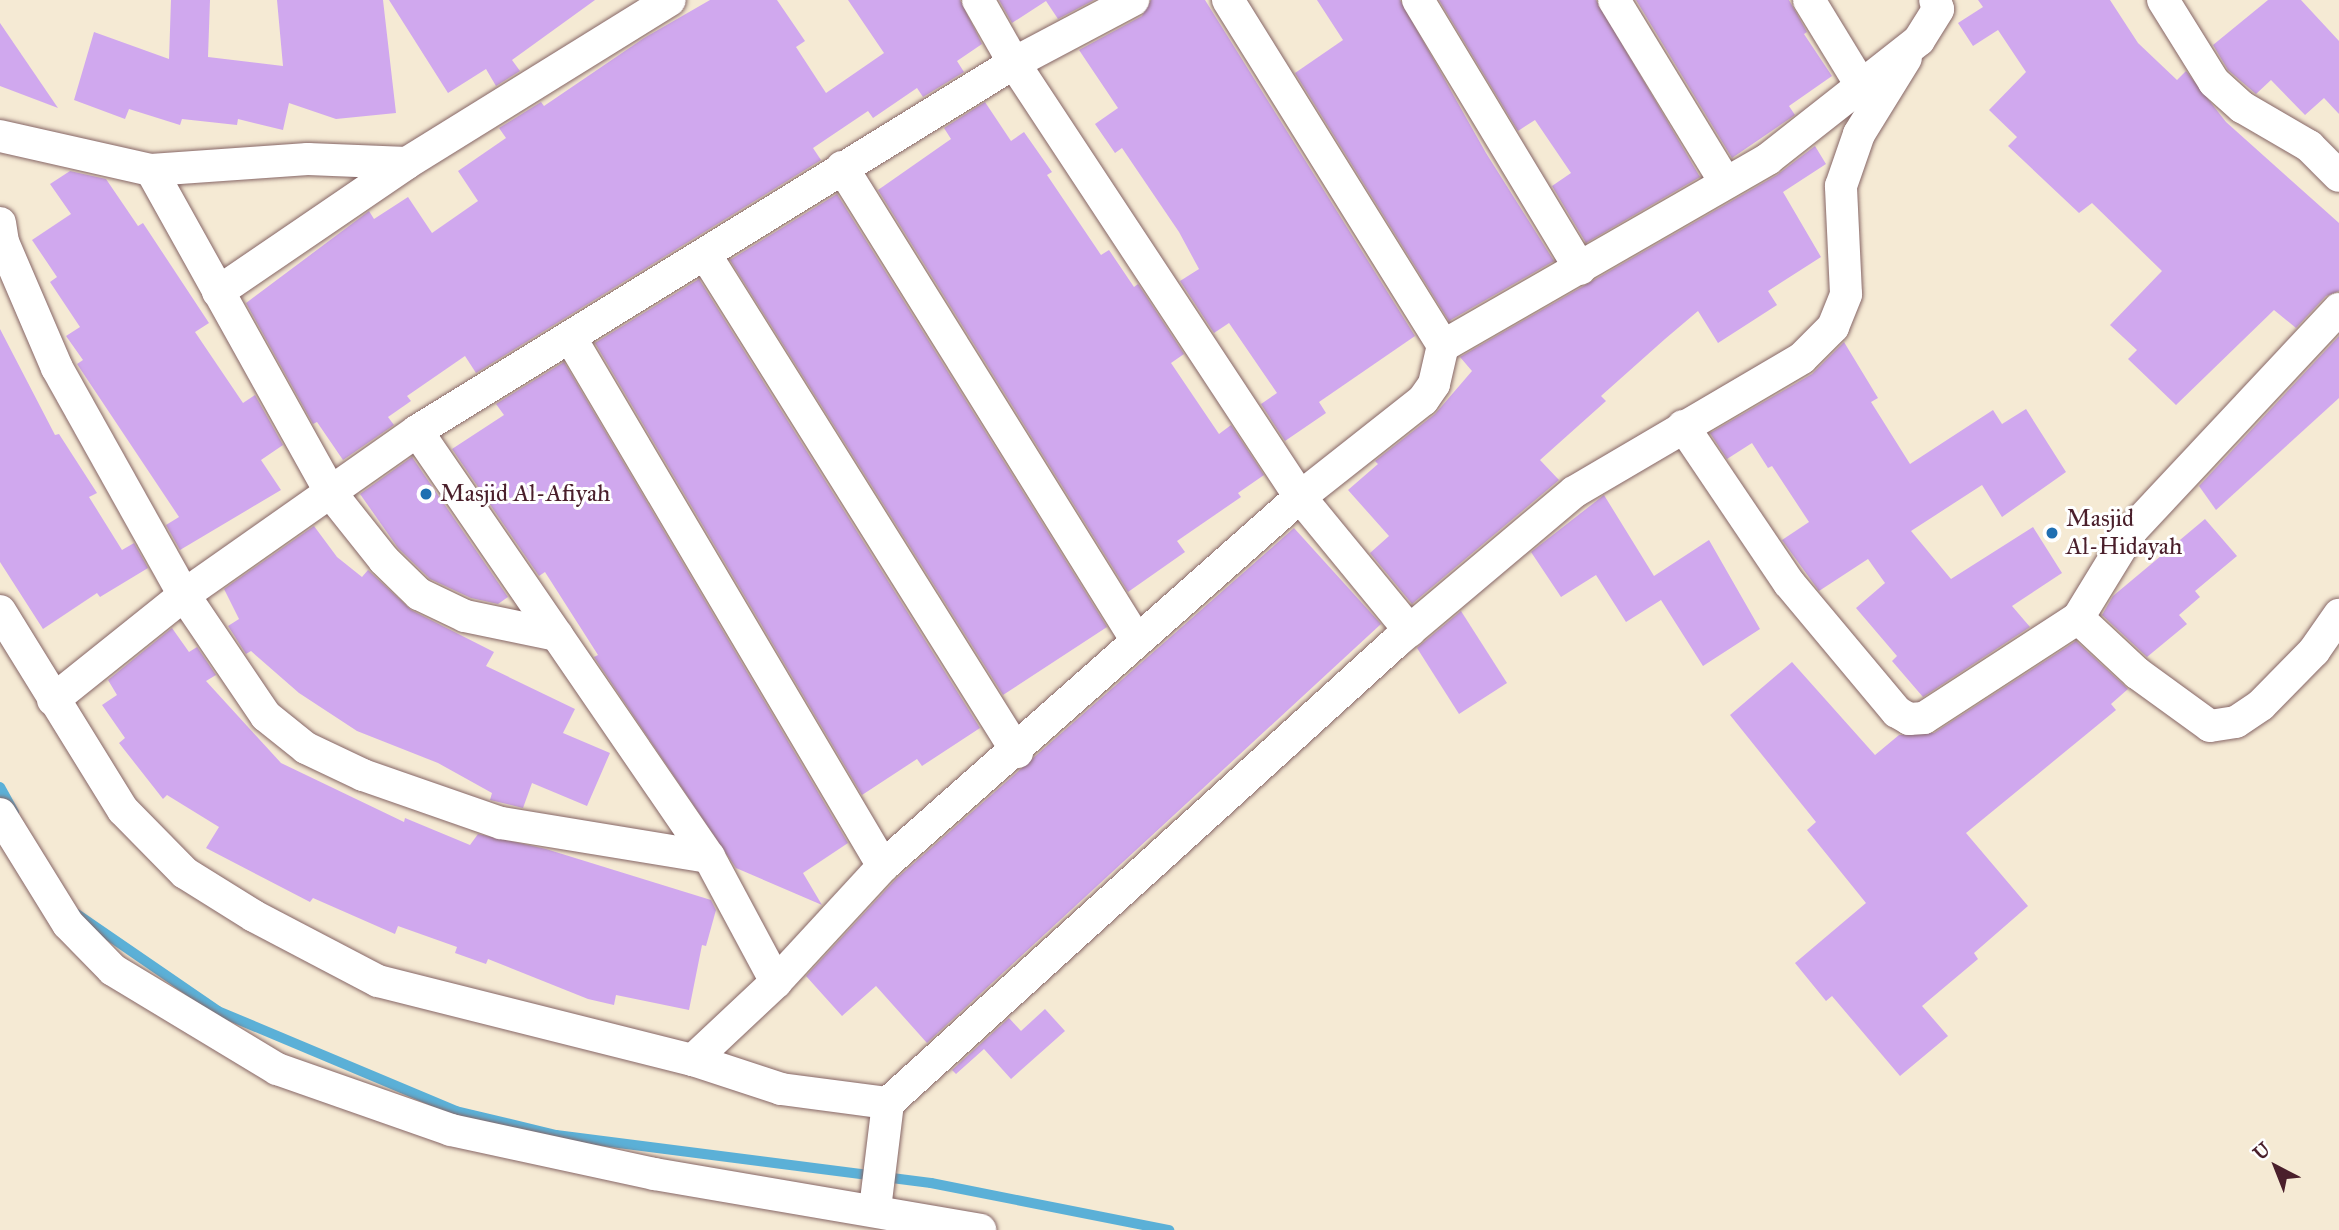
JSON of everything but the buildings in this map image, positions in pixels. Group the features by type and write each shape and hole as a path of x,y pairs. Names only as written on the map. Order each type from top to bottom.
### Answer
{"street":[{"path":"218,292 407,163 670,0"},
{"path":"978,0 1014,63 1300,497 1410,631"},
{"path":"53,700 184,595 417,431 1014,63 1133,0"},
{"path":"693,1060 776,982 883,866 1017,752 1137,640 1300,497 1423,400 1434,384 1443,346 1228,0"},
{"path":"1418,0 1580,269"},
{"path":"1614,0 1724,180"},
{"path":"1809,0 1859,82"},
{"path":"2163,0 2214,82 2242,107 2309,146 2339,176"},
{"path":"876,1209 887,1109 1410,631 1574,492 1801,358 1833,327 1846,294 1839,235 1841,186 1859,134 1944,3"},
{"path":"1443,346 1580,269 1724,180 1768,159 1859,82 1919,40"},
{"path":"0,136 152,170 308,159 407,163"},
{"path":"842,167 1137,640"},
{"path":"152,170 330,492 419,594 465,616 557,635"},
{"path":"0,223 4,242 57,368 184,595 266,716 306,748 363,775 501,823 709,857"},
{"path":"705,254 1017,752"},
{"path":"1683,426 1789,583 1897,712 1909,719 1924,718 2078,618 2132,530 2339,309"},
{"path":"570,337 883,866"},
{"path":"417,431 709,857 776,982"},
{"path":"0,611 123,810 185,873 254,916 378,981 693,1060 781,1089 887,1109"},
{"path":"2078,618 2137,673 2210,726 2236,722 2261,705 2314,651 2339,615"},
{"path":"0,814 68,924 113,970 277,1069 451,1130 654,1174 876,1209 980,1230"}],"waterway":[{"path":"0,787 14,812"},
{"path":"77,914 218,1011 456,1111 556,1135 931,1183 1169,1230"}],"place":[{"name":"Masjid Al-Afiyah","path":"426,494"},
{"name":"Masjid Al-Hidayah","path":"2052,533"}]}
